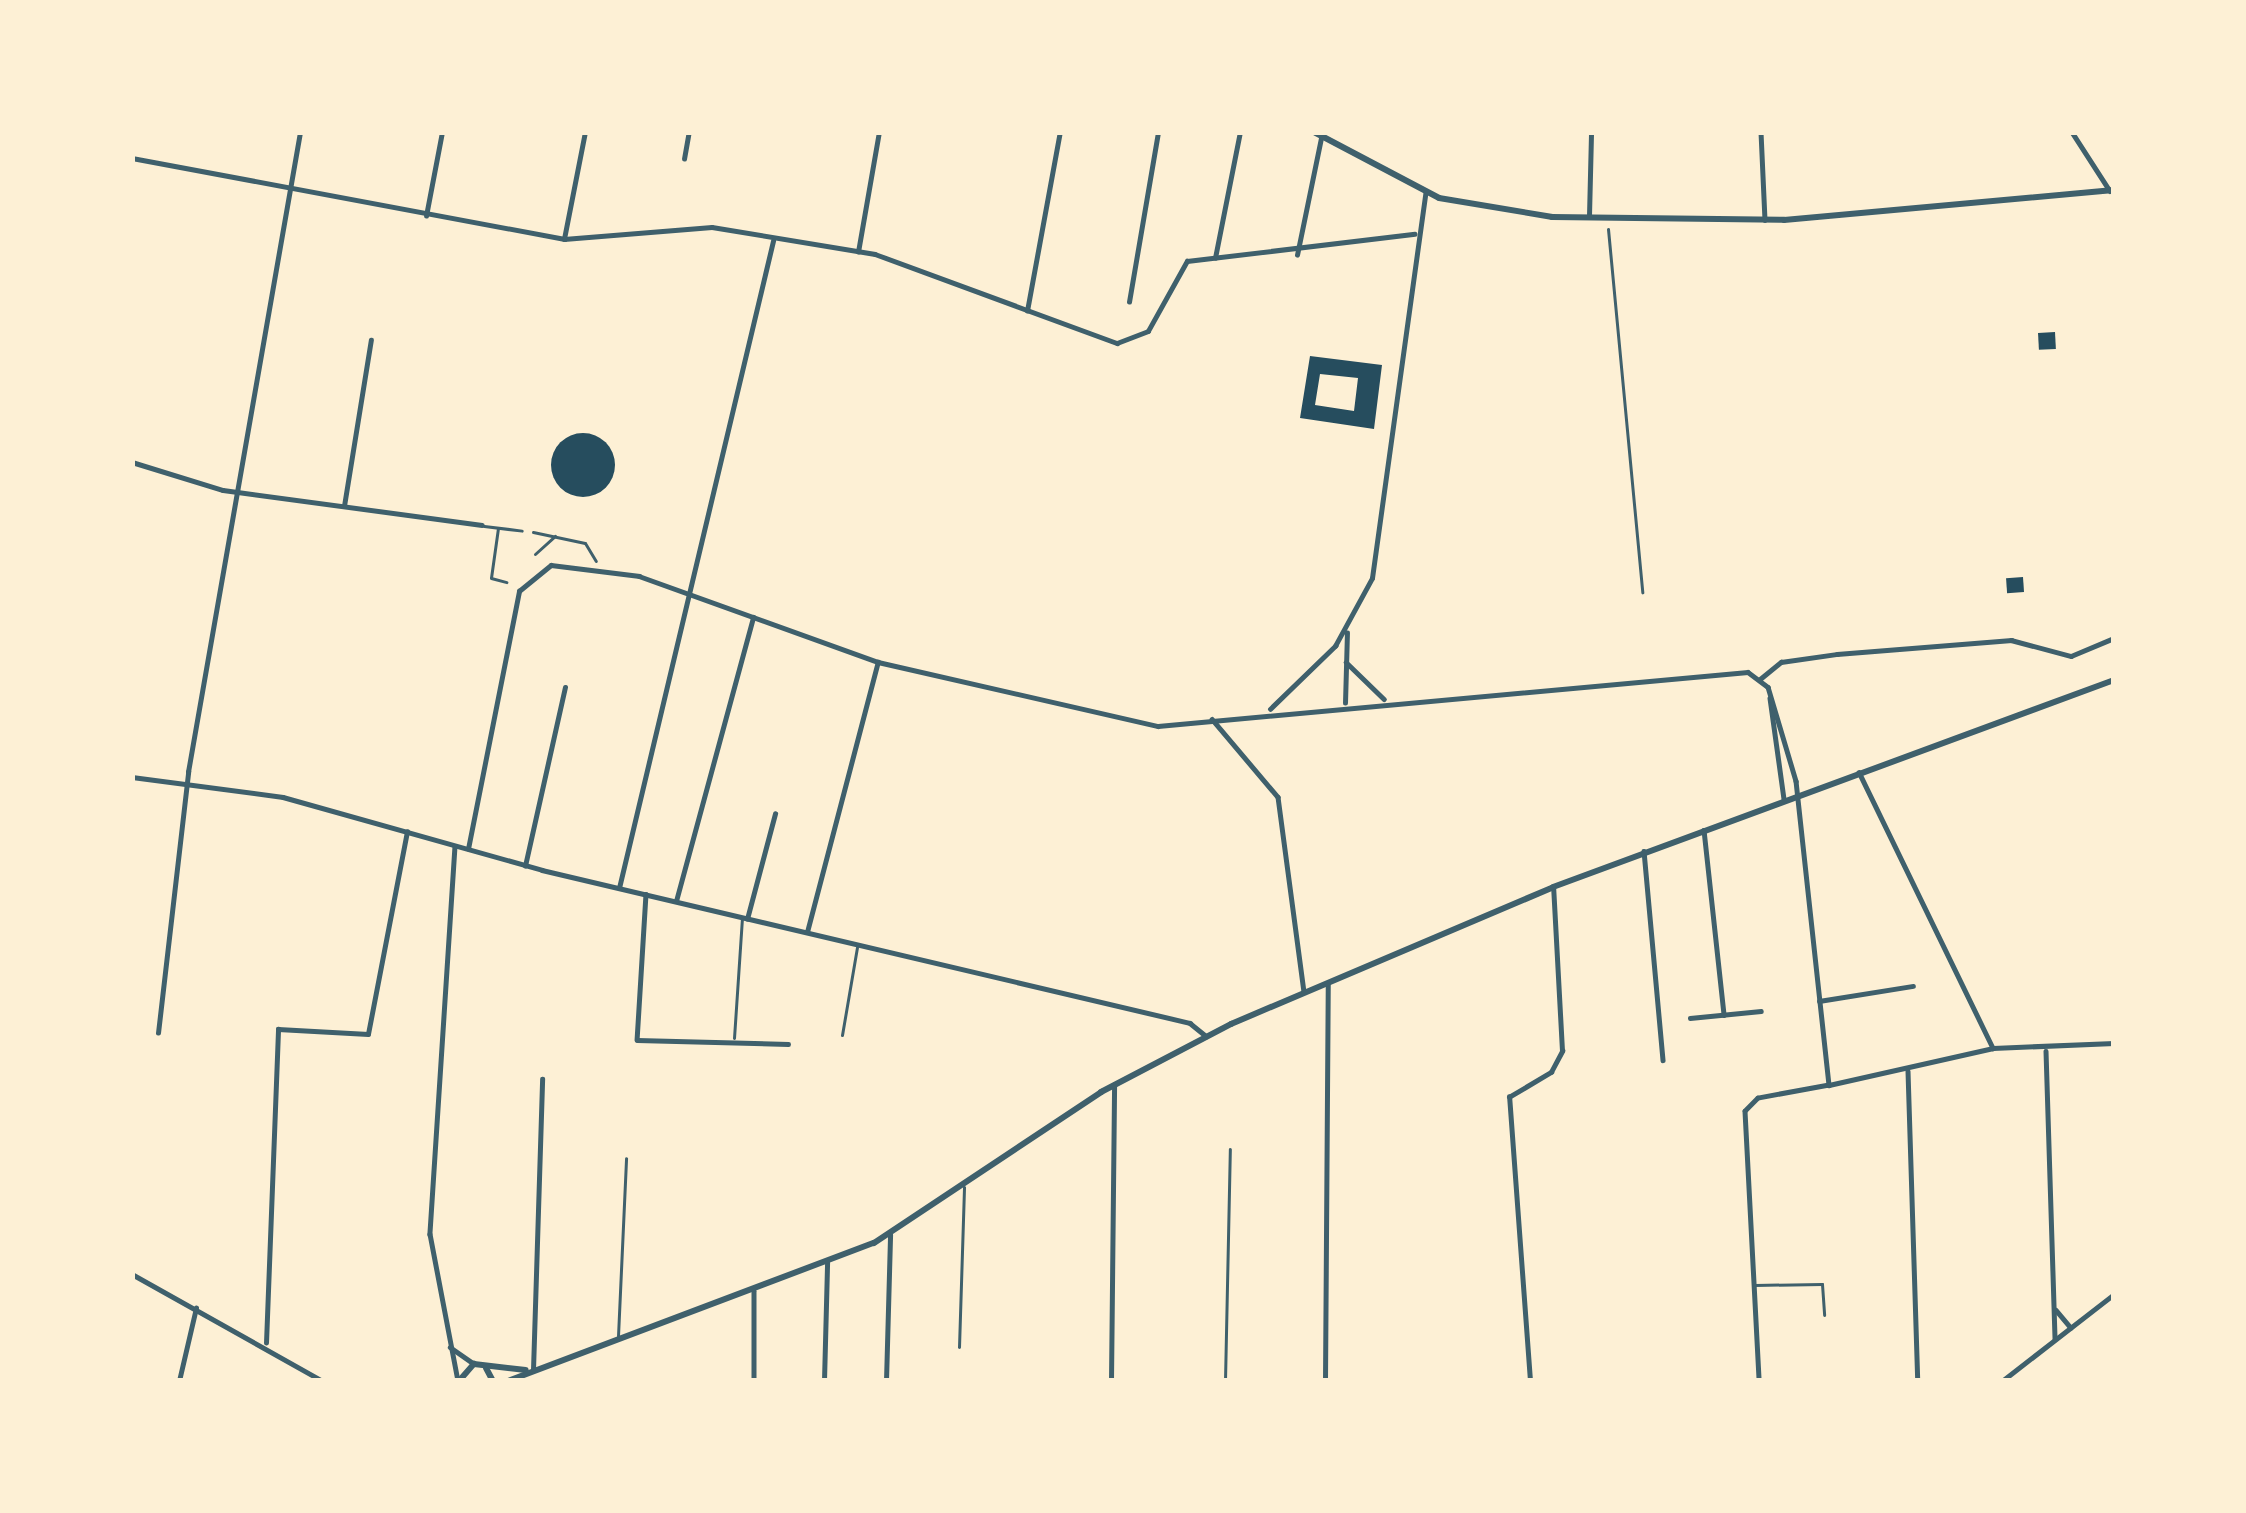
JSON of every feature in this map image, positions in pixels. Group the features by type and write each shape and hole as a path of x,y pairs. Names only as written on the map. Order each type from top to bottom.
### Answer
{"street":[{"path":"158,1034 186,783 300,132"},
{"path":"426,216 442,132"},
{"path":"564,238 585,132"},
{"path":"684,159 689,132"},
{"path":"858,251 879,132"},
{"path":"1027,311 1060,132"},
{"path":"1129,302 1158,132"},
{"path":"1215,258 1240,132"},
{"path":"1589,218 1592,132"},
{"path":"1761,132 1765,220"},
{"path":"1297,255 1317,134 1426,193 1589,218 1765,220 2112,190 2072,132"},
{"path":"132,158 289,196 564,238 678,227 858,251 1130,343 1148,331 1173,271 1215,258 1297,255 1414,234"},
{"path":"1345,703 1349,628 1376,561 1414,234 1426,193"},
{"path":"1608,229 1642,592"},
{"path":"619,888 774,238"},
{"path":"344,507 371,340"},
{"path":"132,462 238,491 522,531"},
{"path":"498,528 490,578 506,582"},
{"path":"533,532 585,543 596,561"},
{"path":"535,554 555,536"},
{"path":"468,849 518,597 550,565 651,579 878,662 1153,726 1270,710 1706,668 1760,679 1769,690 1797,795 1829,1085"},
{"path":"676,902 753,617"},
{"path":"1270,710 1349,628"},
{"path":"1760,679 1781,662 1837,654 2011,640 2071,656 2114,638"},
{"path":"1345,660 1384,699"},
{"path":"807,932 878,662"},
{"path":"508,1381 890,1235 1114,1084 1304,993 1553,886 2114,680"},
{"path":"525,866 565,687"},
{"path":"1769,690 1784,800"},
{"path":"1212,719 1278,797 1304,993"},
{"path":"1859,772 1993,1048"},
{"path":"132,777 186,783 407,832 525,866 1190,1023 1206,1036"},
{"path":"734,1038 745,918 775,814"},
{"path":"1703,829 1724,1015"},
{"path":"266,1343 278,1029 368,1034 407,832"},
{"path":"455,846 430,1226 458,1381 478,1365 531,1371"},
{"path":"1644,851 1663,1060"},
{"path":"1530,1381 1509,1097 1551,1072 1562,1051 1553,886"},
{"path":"646,894 637,1040 788,1044"},
{"path":"842,1035 857,945"},
{"path":"1325,1381 1327,983"},
{"path":"1820,1001 1913,986"},
{"path":"1690,1018 1761,1012"},
{"path":"1759,1381 1746,1107 1993,1048 2046,1051 2114,1043"},
{"path":"2046,1051 2056,1340"},
{"path":"1908,1071 1918,1381"},
{"path":"531,1371 542,1079"},
{"path":"1111,1381 1114,1084"},
{"path":"1225,1381 1231,1149"},
{"path":"618,1341 626,1158"},
{"path":"959,1347 964,1185"},
{"path":"886,1381 890,1235"},
{"path":"824,1381 827,1262"},
{"path":"132,1274 266,1343 322,1381"},
{"path":"1755,1286 1822,1284 1823,1315"},
{"path":"753,1290 754,1381"},
{"path":"2002,1381 2114,1294"},
{"path":"2054,1304 2071,1328"},
{"path":"178,1381 196,1308"},
{"path":"450,1347 494,1381"},
{"path":"1966,1381 1979,1381"}],"building":[{"path":"2055,332 2056,349 2039,350 2038,333"},
{"path":"1310,356 1382,365 1374,429 1300,418","holes":["1320,374 1358,378 1354,411 1315,405"]},
{"path":"583,433 606,442 615,465 606,488 583,497 560,488 551,465 560,442"},
{"path":"2023,577 2024,592 2007,593 2006,578"}]}
